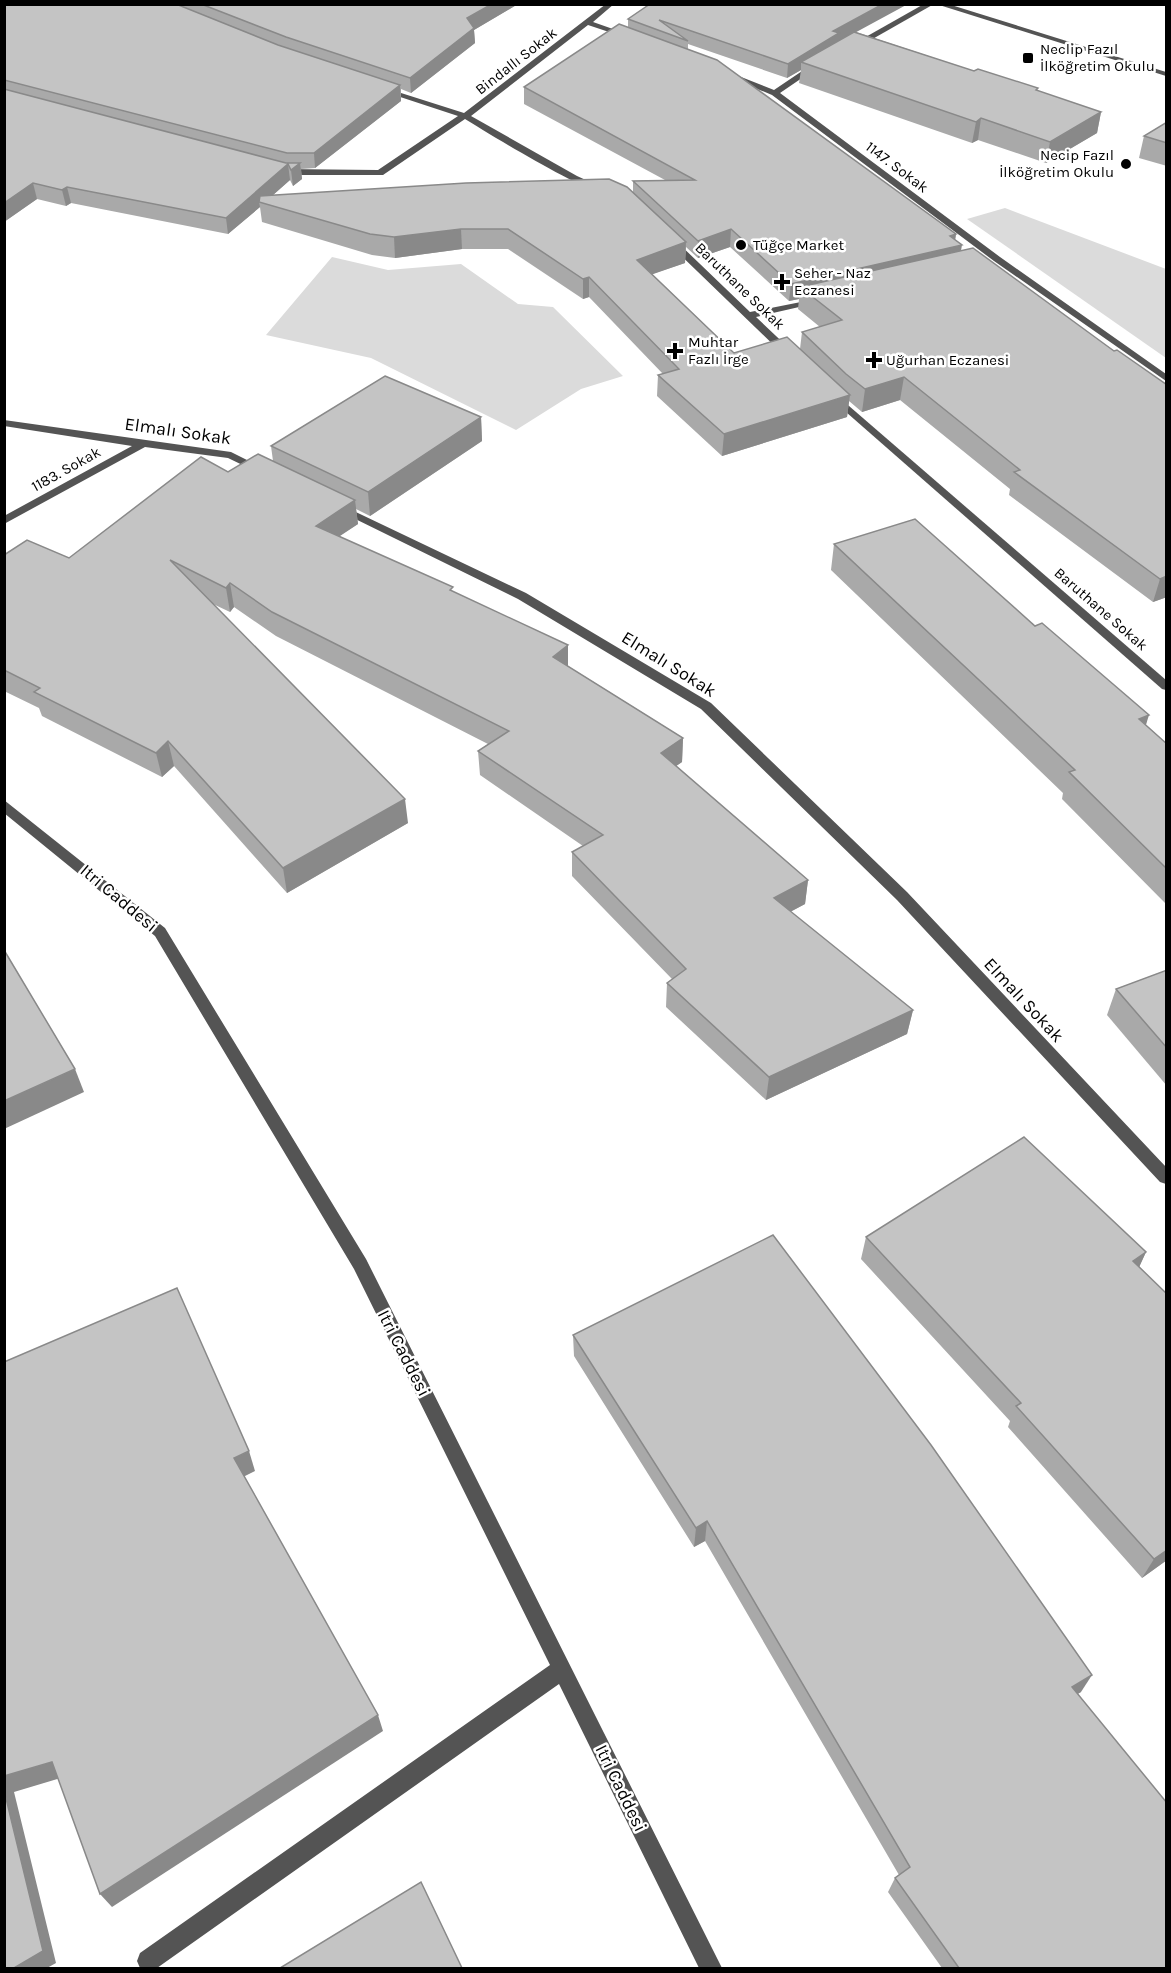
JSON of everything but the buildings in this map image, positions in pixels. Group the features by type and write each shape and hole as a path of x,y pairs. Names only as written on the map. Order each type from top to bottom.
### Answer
{"street":[{"name":"Bindallı Sokak","path":"278,171 289,174 380,173 465,116 610,4"},
{"path":"848,49 931,4"},
{"path":"939,4 1167,74"},
{"path":"587,22 632,39"},
{"path":"775,93 827,60"},
{"name":"1147. Sokak","path":"720,72 775,93 997,260 1167,378"},
{"path":"375,86 465,116 573,178 602,191"},
{"name":"Baruthane Sokak","path":"665,235 798,362"},
{"path":"986,262 997,260"},
{"path":"748,315 828,298"},
{"name":"Baruthane Sokak","path":"822,384 1167,686"},
{"name":"Elmalı Sokak","path":"4,423 231,455 274,476"},
{"name":"1183. Sokak","path":"4,521 143,444"},
{"name":"Elmalı Sokak","path":"328,502 522,596 706,706 902,896 1167,1177"},
{"name":"Itri Caddesi","path":"4,805 160,932 360,1264 711,1968"},
{"path":"148,1960 562,1669"}],"shaded area":[{"path":"1005,208 1166,269 1166,358 967,219"},
{"path":"332,257 388,270 461,264 518,304 553,307 623,376 581,389 516,430 371,358 266,335"}],"place":[{"name":"Neclip Fazıl İlköğretim Okulu","path":"1028,58"},
{"name":"Necip Fazıl İlköğretim Okulu","path":"1126,164"},
{"name":"Tüğçe Market","path":"741,245"},
{"name":"Seher - Naz Eczanesi","path":"782,282"},
{"name":"Muhtar Fazlı İrge","path":"675,351"},
{"name":"Uğurhan Eczanesi","path":"874,360"}]}
